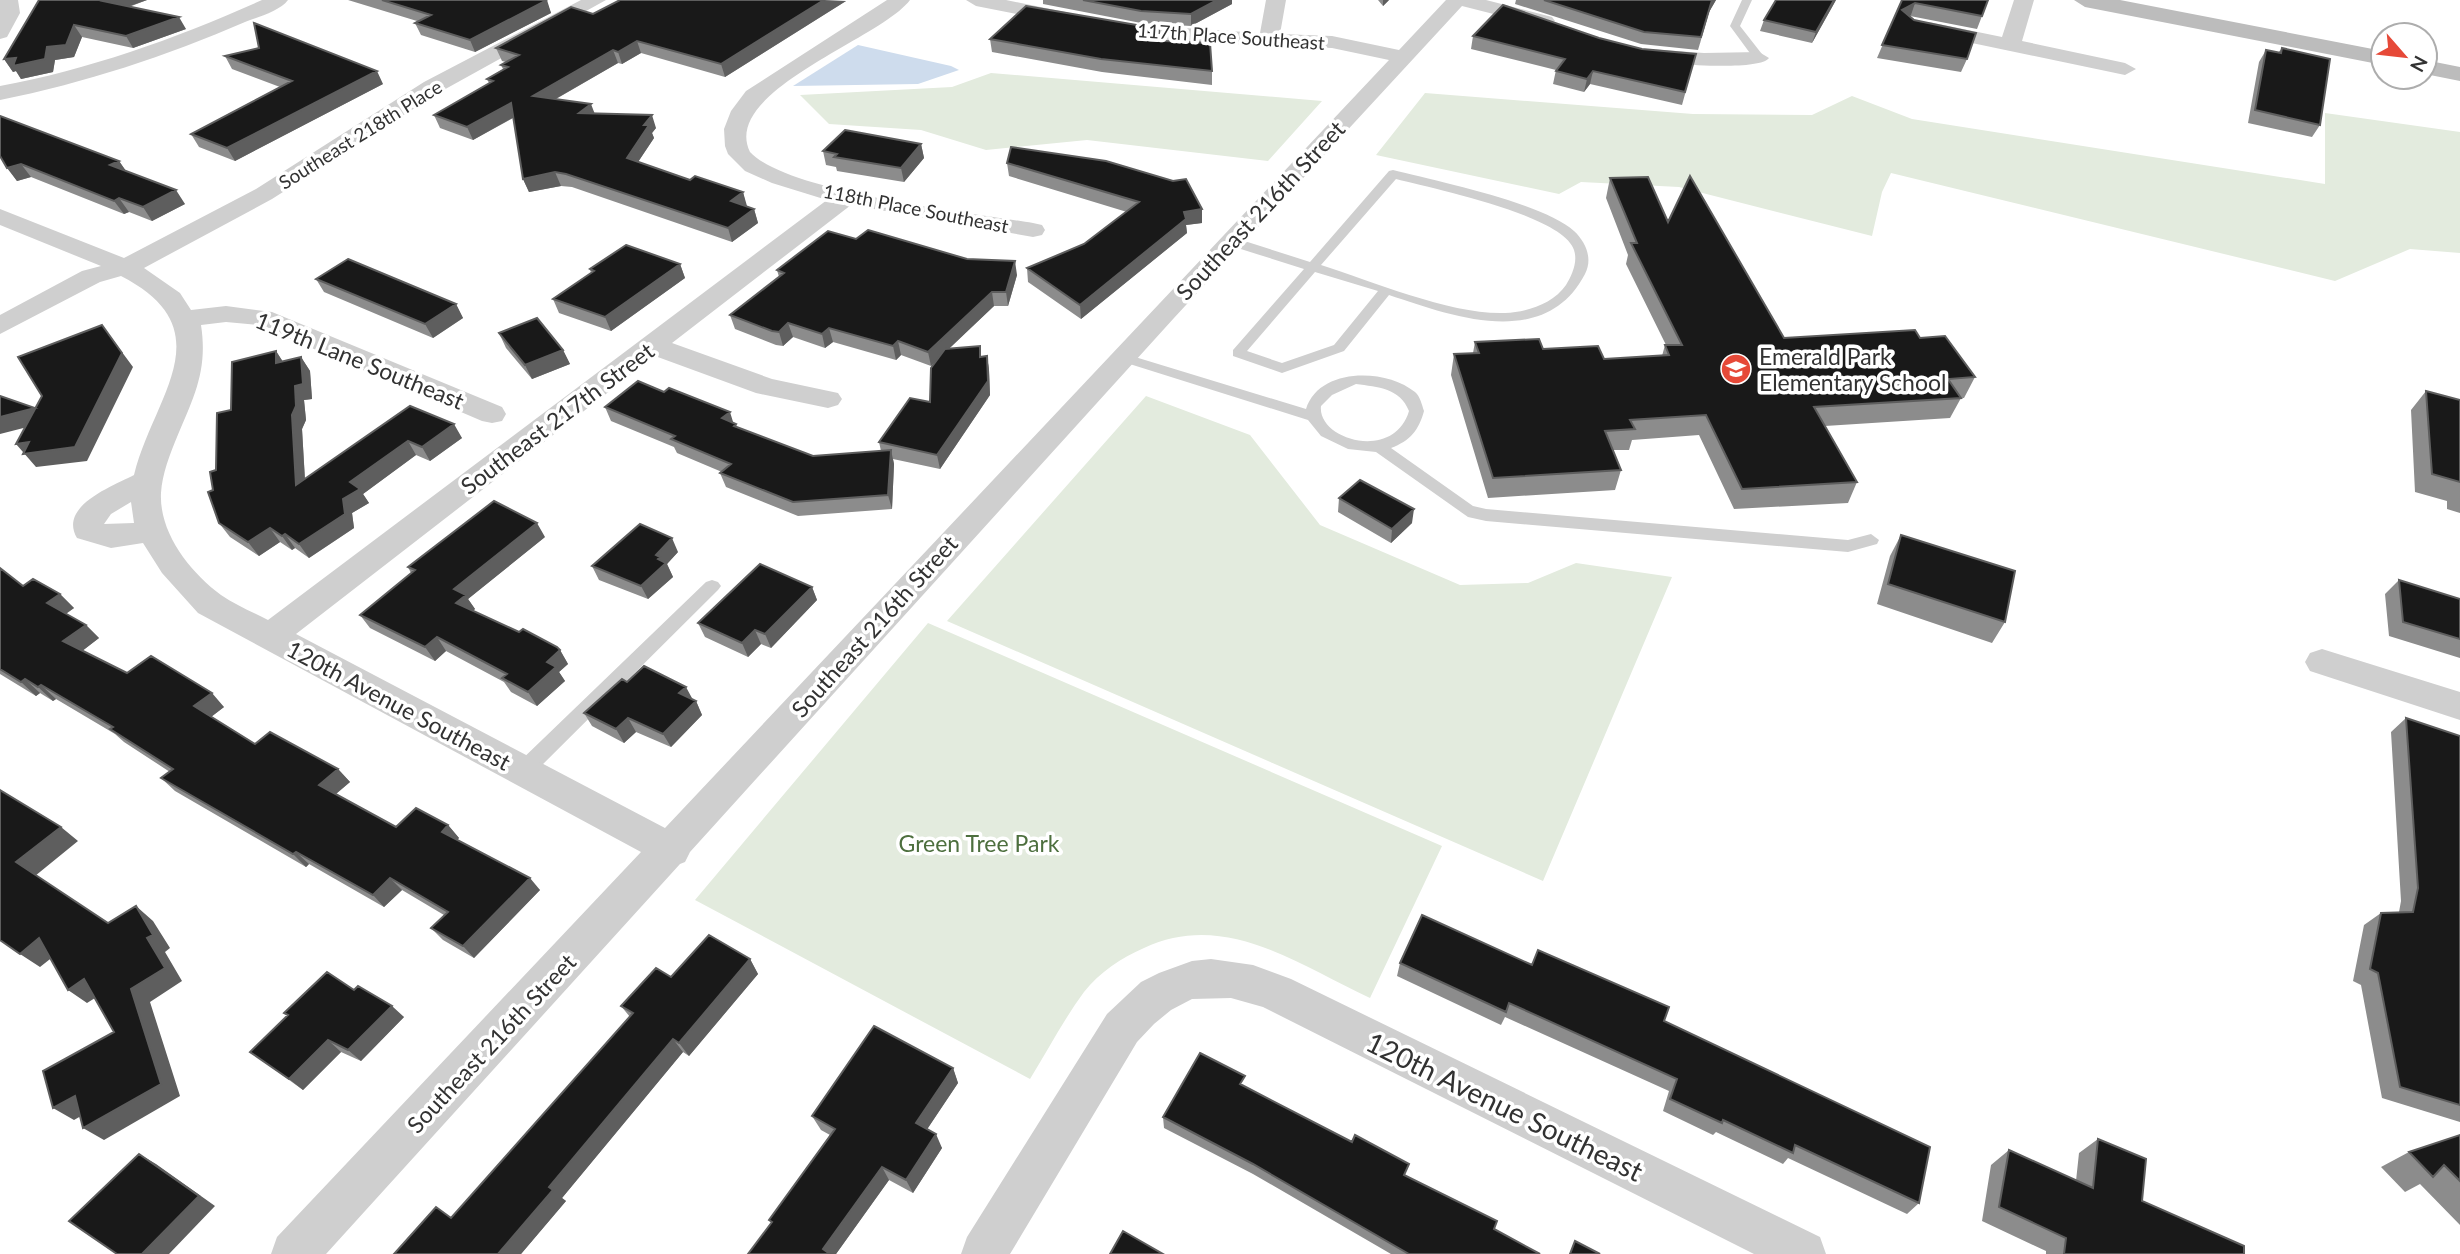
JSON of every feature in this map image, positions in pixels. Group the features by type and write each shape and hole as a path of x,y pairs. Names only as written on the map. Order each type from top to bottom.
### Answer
{"main road":[{"path":"2085,0 2369,55"},
{"path":"2439,70 2460,74"}],"street":[{"path":"0,33 10,13 8,0"},
{"path":"0,93 47,85 131,62 278,0"},
{"name":"Southeast 218th Place","path":"124,268 264,194 432,87 596,0"},
{"name":"118th Place Southeast","path":"900,0 754,96 739,114 735,140 746,161 761,170 845,198 1032,230"},
{"name":"117th Place Southeast","path":"976,0 1141,32 1211,38 1269,37 1332,42 1403,57"},
{"path":"1269,37 1276,0"},
{"name":"Southeast 216th Street","path":"294,1254 671,850 918,576 1457,0"},
{"path":"1462,0 1529,16 1563,28"},
{"path":"2010,45 2024,0"},
{"path":"212,7 242,16"},
{"path":"1910,24 2125,69"},
{"path":"1632,52 1680,58 1759,58"},
{"name":"Southeast 217th Street","path":"269,636 845,198"},
{"name":"120th Avenue Southeast","path":"0,216 124,268 156,286 172,300 184,319 191,346 188,378 146,482 145,501 160,548 182,577 210,604 671,850"},
{"path":"0,326 91,276 124,268"},
{"path":"0,344 16,340 112,287 124,268"},
{"name":"119th Lane Southeast","path":"184,319 226,314 263,318 492,414"},
{"path":"653,346 766,387 828,399"},
{"path":"146,482 99,507 90,515 88,530 111,537 153,531"},
{"path":"2322,662 2460,706"},
{"name":"120th Avenue Southeast","path":"984,1254 1122,1028 1140,1006 1161,990 1202,976 1249,981 1276,993 1803,1254"}],"lane":[{"path":"1747,0 1735,26 1759,58"},
{"path":"1230,241 1312,267 1386,290 1465,315 1505,317 1531,314 1553,304 1570,290 1582,271 1581,251 1575,238 1542,216 1393,174 1312,267 1238,353 1282,368 1339,348 1386,290"},
{"path":"1122,357 1315,417"},
{"path":"1355,379 1394,385 1408,394 1417,407 1418,420 1411,432 1397,442 1378,446 1357,446 1337,440 1322,430 1315,417 1315,404 1322,392 1337,383 1355,379"},
{"path":"1378,446 1468,511 1486,515 1848,546 1871,540"},
{"path":"523,771 712,586"}],"green space":[{"path":"991,73 1322,101 1268,161 1087,140 986,150 921,130 829,124 800,95 952,87"},
{"path":"1425,93 1693,114 1812,115 1852,96 1912,119 2325,184 2325,113 2460,132 2460,253 2410,249 2335,281 1891,173 1882,192 1872,236 1679,187 1581,182 1559,194 1376,155"},
{"path":"1146,396 1250,435 1320,525 1460,585 1528,583 1576,563 1672,577 1543,881 947,621"},
{"name":"Green Tree Park","path":"928,623 1442,846 1370,998 1260,946 1232,938 1203,935 1174,938 1135,952 1097,978 1077,1002 1030,1079 695,900"}],"water":[{"path":"858,45 959,70 918,84 793,86"}],"building":[{"path":"39,0 106,0 103,1 179,17 126,36 74,25 66,45 47,47 45,59 13,66 16,58 4,59"},
{"path":"382,0 547,0 470,40 415,23 431,15"},
{"path":"620,0 824,0 721,64 637,41 618,52 613,50 533,96 591,104 579,113 652,115 644,125 649,125 627,158 690,180 695,176 743,192 731,201 754,209 728,228 566,174 555,172 523,179 511,103 467,127 434,115 493,81 487,79 508,67 501,65 519,55 496,48 571,7 593,14"},
{"path":"1083,0 1217,0 1191,14 1141,11"},
{"path":"1544,0 1712,0 1701,37 1644,32"},
{"path":"1776,0 1834,0 1816,32 1764,20"},
{"path":"1902,0 1988,0 1982,16 1915,3 1902,10 1914,20 1976,33 1967,59 1882,45"},
{"path":"1503,5 1599,38 1642,49 1696,54 1685,92 1593,71 1587,79 1556,71 1565,59 1473,36"},
{"path":"1026,6 1160,29 1140,40 1210,43 1212,71 1101,59 990,39"},
{"path":"254,23 377,71 227,148 191,134 292,81 225,56 259,48"},
{"path":"2282,48 2330,59 2320,125 2255,110 2266,50 2281,53"},
{"path":"0,116 119,161 110,165 176,190 143,207 119,198 114,201 21,164 7,168 0,156"},
{"path":"845,130 921,144 901,168 834,157 837,154 823,151"},
{"path":"1011,147 1106,161 1173,181 1186,179 1202,209 1184,212 1186,219 1080,305 1027,268 1084,244 1139,202 1007,163"},
{"path":"1690,176 1784,338 1915,330 1920,338 1945,336 1975,377 1948,379 1961,398 1814,407 1857,482 1742,489 1706,415 1630,420 1635,429 1605,431 1621,470 1493,478 1454,354 1479,353 1475,342 1539,339 1543,349 1598,346 1604,359 1669,355 1665,345 1682,345 1631,243 1637,243 1610,178 1648,177 1668,222"},
{"path":"868,230 967,259 1015,261 1006,292 992,292 928,352 898,341 893,346 829,328 822,334 788,323 779,332 772,331 730,315 784,273 777,270 828,231 856,239"},
{"path":"626,245 680,264 605,317 553,299 594,271 590,269"},
{"path":"348,259 456,304 425,324 316,279"},
{"path":"537,318 563,350 525,365 499,333"},
{"path":"102,325 122,353 75,447 23,454 29,442 16,444 42,396 18,357"},
{"path":"980,346 980,357 987,356 988,381 937,455 879,442 910,398 930,402 931,368 945,349"},
{"path":"276,351 276,363 301,357 303,384 295,386 296,406 292,415 296,485 410,406 454,424 422,447 408,441 350,482 360,489 343,499 345,514 299,544 270,528 248,542 219,523 208,492 213,490 210,472 216,470 217,413 231,410 232,362"},
{"path":"638,381 664,392 669,388 730,412 722,418 736,424 734,426 813,456 891,450 888,495 793,502 720,473 731,464 671,439 675,436 605,407"},
{"path":"2426,391 2460,400 2460,482 2432,474"},
{"path":"0,396 35,408 0,417"},
{"path":"1360,480 1414,509 1392,529 1339,498"},
{"path":"494,501 537,523 454,589 466,595 456,603 519,632 523,629 560,650 547,662 556,667 528,692 502,678 507,674 437,637 425,647 360,615 415,570 408,567"},
{"path":"640,524 672,538 656,555 666,563 641,586 592,566"},
{"path":"1901,535 2015,571 2005,622 1888,584"},
{"path":"760,564 812,587 765,634 755,630 742,643 698,623"},
{"path":"0,568 23,586 33,579 60,594 47,603 86,625 63,641 127,673 151,656 212,693 194,706 255,744 270,732 338,769 319,785 396,827 416,808 448,825 442,832 530,878 463,946 431,928 448,912 390,878 373,895 296,852 293,854 161,778 173,769 110,729 113,727 41,685 38,687 25,679 21,682 0,669"},
{"path":"2399,580 2460,599 2460,639 2403,622"},
{"path":"644,666 686,687 679,693 696,701 663,734 628,718 616,729 584,713 622,679 627,682"},
{"path":"2406,718 2460,736 2460,1105 2400,1087 2378,973 2370,969 2381,913 2413,912 2418,888"},
{"path":"0,790 61,827 16,862 108,923 136,906 153,935 147,938 165,968 131,989 161,1084 83,1128 75,1096 53,1108 43,1071 114,1032 84,979 68,990 39,938 20,954 0,940"},
{"path":"1422,915 1532,965 1538,950 1669,1007 1664,1021 1930,1147 1919,1203 1795,1145 1793,1153 1670,1099 1677,1079 1509,1003 1506,1012 1400,963"},
{"path":"709,935 750,959 679,1043 673,1039 549,1187 553,1190 498,1254 394,1254 436,1207 451,1218 633,1013 621,1006 656,968 671,977"},
{"path":"327,972 354,990 358,986 392,1006 348,1050 328,1040 289,1079 250,1052 288,1015 284,1013"},
{"path":"874,1026 953,1068 916,1123 936,1134 906,1180 882,1167 823,1249 830,1254 748,1254 772,1222 769,1220 835,1129 812,1116"},
{"path":"1200,1053 1245,1076 1240,1084 1352,1142 1355,1135 1409,1164 1404,1175 1497,1221 1494,1229 1540,1254 1409,1254 1253,1164 1163,1117"},
{"path":"2460,1135 2460,1181 2444,1165 2433,1177 2409,1152"},
{"path":"2098,1139 2146,1159 2142,1201 2244,1246 2244,1254 2064,1254 2066,1238 1999,1207 2009,1150 2093,1188"},
{"path":"139,1154 199,1196 142,1254 117,1254 69,1221"},
{"path":"1123,1231 1163,1254 1110,1254"},
{"path":"1575,1241 1600,1254 1570,1254"}],"place":[{"name":"Emerald Park Elementary School","path":"1736,369"}]}
